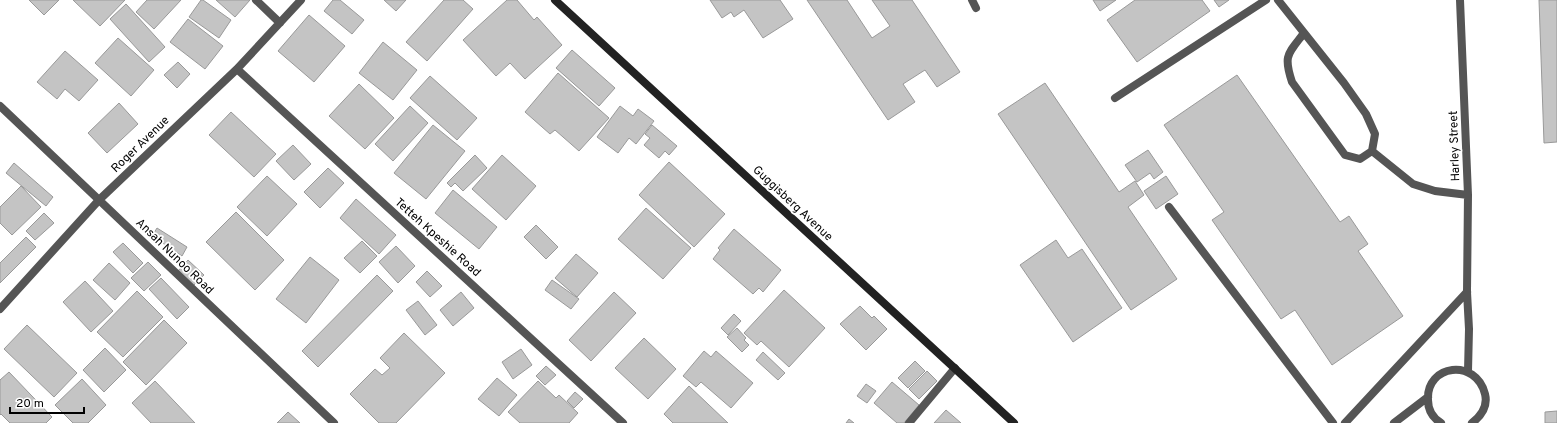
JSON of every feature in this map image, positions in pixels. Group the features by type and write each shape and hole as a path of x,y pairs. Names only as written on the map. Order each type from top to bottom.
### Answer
{"main road":[{"name":"Guggisberg Avenue","path":"555,0 1014,423"}],"street":[{"path":"256,0 280,23"},
{"name":"Roger Avenue","path":"0,310 100,200 237,69 301,0"},
{"path":"972,0 976,8"},
{"path":"1115,98 1266,0"},
{"path":"1278,0 1344,83 1366,114 1375,134 1372,151 1360,159 1345,155 1292,82 1287,68 1287,55 1304,33"},
{"name":"Harley Street","path":"1460,0 1468,194 1468,371"},
{"name":"Tetteh Kpeshie Road","path":"237,69 623,423"},
{"name":"Ansah Nunoo Road","path":"0,106 334,423"},
{"path":"1372,151 1413,184 1435,191 1468,194"},
{"path":"1169,207 1333,423"},
{"path":"1345,423 1467,292"},
{"path":"909,423 955,368"},
{"path":"1442,423 1432,414 1428,405 1429,387 1434,379 1441,374 1450,370 1459,369 1468,371 1477,378 1484,387 1486,398 1484,409 1479,418 1472,423"},
{"path":"1394,423 1428,397"}],"building":[{"path":"29,0 59,0 44,15"},
{"path":"73,0 125,0 100,26"},
{"path":"147,0 181,0 154,29 136,12"},
{"path":"201,0 231,20 219,38 189,17"},
{"path":"216,0 250,0 235,17"},
{"path":"333,0 340,0 364,20 352,34 324,11"},
{"path":"384,0 406,0 396,11"},
{"path":"444,0 463,0 473,9 427,61 406,42"},
{"path":"507,0 517,0 534,20 537,17 562,45 525,79 510,63 496,76 463,40"},
{"path":"710,0 780,0 793,19 763,38 744,10 734,17 731,12 722,18"},
{"path":"807,0 847,0 872,38 890,26 872,0 912,0 960,72 937,87 925,70 903,84 915,102 888,120"},
{"path":"1093,0 1116,0 1100,11"},
{"path":"1135,0 1202,0 1210,11 1137,62 1107,20"},
{"path":"1214,0 1229,0 1219,7"},
{"path":"1539,0 1557,0 1557,142 1544,143"},
{"path":"126,4 165,47 149,62 110,19"},
{"path":"309,15 345,46 314,82 278,51"},
{"path":"188,19 223,46 205,69 170,42"},
{"path":"118,38 154,70 131,96 95,63"},
{"path":"383,42 417,70 393,100 359,73"},
{"path":"572,50 615,88 599,106 556,68"},
{"path":"65,51 98,80 79,101 65,89 57,99 37,82"},
{"path":"178,62 190,74 177,88 164,75"},
{"path":"558,73 609,118 579,151 555,130 550,134 525,112"},
{"path":"1237,75 1340,222 1349,216 1368,244 1358,251 1403,316 1332,365 1295,310 1281,319 1212,220 1224,212 1164,125"},
{"path":"430,76 477,118 457,140 410,98"},
{"path":"1045,83 1119,192 1135,181 1144,195 1128,207 1177,279 1131,310 998,114"},
{"path":"359,84 394,118 365,149 329,116"},
{"path":"119,103 138,124 107,153 88,133"},
{"path":"410,106 428,123 393,161 375,144"},
{"path":"620,106 633,116 638,109 654,121 636,144 629,138 618,153 597,137"},
{"path":"231,112 276,154 254,177 209,135"},
{"path":"433,125 465,151 426,199 394,173"},
{"path":"652,125 677,146 669,155 665,151 659,158 644,145 650,138 645,134"},
{"path":"293,145 311,164 294,180 276,161"},
{"path":"1148,150 1163,172 1154,179 1150,173 1137,182 1125,165"},
{"path":"475,155 487,168 463,191 455,183 451,187 447,183"},
{"path":"502,155 536,186 506,220 472,189"},
{"path":"669,162 725,214 694,247 639,195"},
{"path":"14,163 53,197 46,206 6,173"},
{"path":"328,168 344,183 320,208 304,192"},
{"path":"267,176 297,204 267,236 237,207"},
{"path":"1166,176 1178,194 1156,209 1144,191"},
{"path":"21,186 41,207 12,235 0,223 0,207"},
{"path":"453,190 497,227 479,249 435,213"},
{"path":"356,199 396,235 379,254 340,218"},
{"path":"646,208 691,248 663,279 618,239"},
{"path":"236,212 284,260 255,290 206,242"},
{"path":"44,213 54,223 35,240 26,231"},
{"path":"536,225 558,247 546,259 524,237"},
{"path":"157,228 187,247 182,256 152,236"},
{"path":"734,229 781,270 763,292 759,288 753,294 713,259 720,250 718,248"},
{"path":"26,237 36,247 0,283 0,263"},
{"path":"1056,240 1068,258 1082,249 1122,308 1073,342 1020,265"},
{"path":"362,241 377,256 360,273 344,258"},
{"path":"123,243 143,263 133,273 113,252"},
{"path":"396,246 415,266 398,283 379,262"},
{"path":"576,254 598,273 577,297 555,278"},
{"path":"310,257 339,280 306,323 276,299"},
{"path":"188,260 204,275 192,287 177,272"},
{"path":"148,262 161,275 144,291 131,278"},
{"path":"109,263 130,283 115,300 93,280"},
{"path":"427,271 442,286 430,297 416,282"},
{"path":"377,275 393,291 318,367 302,351"},
{"path":"161,278 189,307 177,319 149,289"},
{"path":"552,280 579,299 571,309 545,290"},
{"path":"85,281 113,311 91,332 63,302"},
{"path":"784,290 825,328 789,367 761,341 757,345 744,333"},
{"path":"137,291 163,317 123,357 97,332"},
{"path":"461,292 474,308 453,326 440,310"},
{"path":"614,292 636,313 591,361 569,340"},
{"path":"418,301 437,325 425,335 406,310"},
{"path":"860,306 872,318 874,316 887,329 866,350 840,324"},
{"path":"734,314 741,321 728,335 721,328"},
{"path":"164,320 187,343 146,385 123,362"},
{"path":"27,325 77,373 54,397 4,349"},
{"path":"737,328 746,338 744,340 749,345 742,352 727,337"},
{"path":"404,333 445,373 396,423 379,423 350,394 375,369 382,375 390,368 380,358"},
{"path":"644,338 676,369 648,399 615,368"},
{"path":"105,348 126,370 104,392 83,370"},
{"path":"521,349 532,365 513,379 502,362"},
{"path":"704,351 711,357 716,351 753,383 731,408 701,382 696,387 683,376"},
{"path":"763,352 785,373 778,380 756,360"},
{"path":"915,361 925,371 908,388 898,378"},
{"path":"546,366 556,375 545,385 536,376"},
{"path":"927,371 937,381 919,399 909,389"},
{"path":"9,372 52,417 46,423 10,423 1,414 0,415 0,380"},
{"path":"497,378 517,395 499,416 478,399"},
{"path":"82,379 106,405 88,423 73,423 55,405"},
{"path":"155,381 195,423 151,423 132,403"},
{"path":"538,381 556,398 559,395 578,413 569,423 520,423 508,412"},
{"path":"892,382 919,405 904,423 897,423 874,403"},
{"path":"866,384 876,391 867,403 857,396"},
{"path":"689,386 728,423 673,423 664,414"},
{"path":"575,392 583,399 574,408 567,401"},
{"path":"946,410 961,423 934,423"},
{"path":"1557,411 1557,423 1545,423 1545,412"},
{"path":"288,412 300,423 277,423"},
{"path":"849,419 854,423 846,423"}]}
